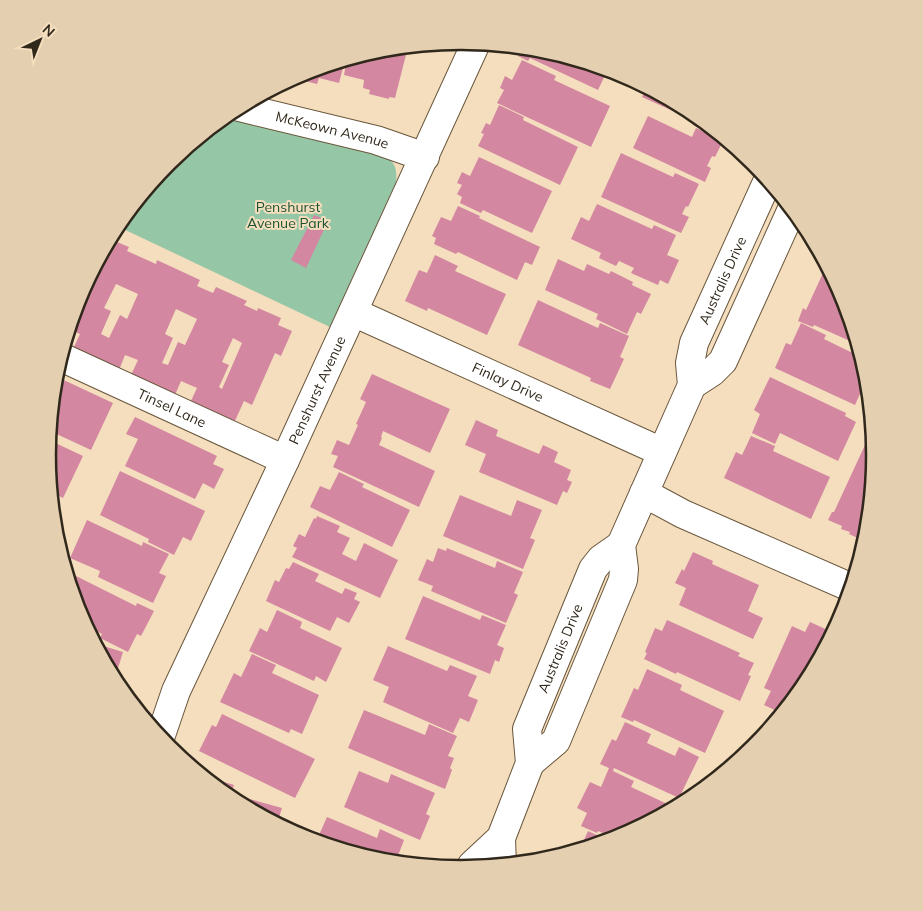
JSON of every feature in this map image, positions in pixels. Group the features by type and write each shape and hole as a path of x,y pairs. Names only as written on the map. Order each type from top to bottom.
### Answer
{"street":[{"name":"Penshurst Avenue","path":"163,729 176,691 285,460 473,50"},
{"name":"McKeown Avenue","path":"250,110 376,140 425,157"},
{"name":"Australis Drive","path":"502,859 501,838 530,763 556,741 624,580 621,545 692,385 690,363 694,343 765,187"},
{"path":"692,385 712,372 722,361 789,216"},
{"name":"Finlay Drive","path":"353,312 662,452"},
{"name":"Tinsel Lane","path":"68,360 285,460"},
{"path":"644,494 684,514 845,585"},
{"name":"Australis Drive","path":"478,860 501,838"}],"green space":[{"name":"Penshurst Avenue Park","path":"237,118 375,151 389,159 396,170 396,182 330,327 124,229 157,188 175,169 194,151"}],"building":[{"path":"406,53 395,98 389,97 389,99 369,94 370,90 363,88 364,80 344,75 345,68"},
{"path":"519,54 541,58 604,76 598,90 530,58 528,61 518,56"},
{"path":"522,60 556,76 554,80 610,106 591,147 497,103 504,90 500,88 505,76 512,80"},
{"path":"343,68 339,83 319,78 317,84 306,81"},
{"path":"644,93 683,116 642,97"},
{"path":"499,105 524,117 523,120 578,147 560,185 478,146 484,134 481,133 486,123 490,125"},
{"path":"648,116 692,137 696,128 707,133 721,145 715,157 712,156 707,166 711,168 705,182 633,148"},
{"path":"621,153 673,177 675,173 699,184 688,207 686,206 682,214 689,217 681,233 601,197"},
{"path":"479,157 552,191 532,233 483,210 481,213 460,203 462,197 457,194 462,185 457,183 462,172 470,176"},
{"path":"597,204 652,229 654,225 676,235 667,255 679,260 668,284 660,280 658,285 631,273 634,268 619,261 616,266 599,258 601,253 571,239 581,217 589,221"},
{"path":"458,206 540,247 532,265 525,262 517,280 458,252 456,254 434,244 436,238 432,236 441,217 451,221"},
{"path":"314,215 328,221 306,268 291,260"},
{"path":"117,242 129,247 127,251 156,264 157,260 200,280 197,286 213,293 216,287 247,301 244,305 257,311 258,308 281,318 278,325 292,331 281,356 275,353 252,405 244,401 234,423 190,403 197,388 181,381 175,395 131,375 138,360 125,355 119,370 73,349 80,334 76,332 87,300","holes":["116,284 138,294 127,319 120,315 109,338 101,334 111,311 104,308","176,309 197,319 185,345 178,342 168,365 162,363 173,338 165,334","233,338 242,343 222,389 219,387 229,365 222,362"]},
{"path":"435,255 458,266 455,271 506,294 487,335 428,308 427,311 405,301 419,270 427,273"},
{"path":"558,259 584,271 587,264 609,274 611,271 633,282 632,285 651,294 641,314 637,312 627,334 596,319 598,314 545,290"},
{"path":"824,273 836,300 850,341 814,325 813,327 798,321 803,308 806,310"},
{"path":"538,300 598,328 600,323 629,336 620,357 624,359 610,389 590,381 591,378 518,345"},
{"path":"801,323 826,335 824,339 854,353 862,390 855,405 775,368 786,343 791,345"},
{"path":"372,374 450,409 430,453 383,431 381,437 379,445 435,471 419,507 333,467 338,456 331,454 337,440 349,445 366,402 360,399"},
{"path":"770,377 846,413 845,416 856,422 838,461 780,433 775,444 752,433 760,414 754,410"},
{"path":"63,380 113,403 91,450 57,434 59,403"},
{"path":"135,417 217,456 213,464 224,469 214,489 203,483 195,499 125,466 138,439 126,434"},
{"path":"476,420 498,430 496,436 539,454 543,445 558,452 554,462 571,470 567,480 572,482 567,493 563,491 557,505 479,472 486,454 465,445"},
{"path":"751,436 775,446 773,451 830,477 811,519 724,478 736,452 742,455"},
{"path":"866,442 864,508 858,538 849,534 850,532 841,529 842,526 828,520 832,512 834,512"},
{"path":"56,444 83,456 63,498 58,496"},
{"path":"120,471 205,511 191,541 183,537 174,555 148,542 149,539 100,515"},
{"path":"339,472 364,484 362,487 410,510 392,547 310,507 320,486 330,490"},
{"path":"460,495 511,516 517,500 542,510 530,538 535,540 523,569 443,536"},
{"path":"317,516 340,526 337,532 350,538 342,554 356,561 364,543 398,560 380,598 292,557 297,548 293,546 299,534 305,537 314,518 316,519"},
{"path":"87,520 142,546 143,542 169,554 159,573 166,576 153,603 98,577 100,571 70,558"},
{"path":"438,548 446,551 447,548 495,568 497,561 523,572 514,593 518,595 506,623 431,591 433,586 418,580 427,559 433,562"},
{"path":"693,552 713,561 712,564 759,585 748,611 763,618 753,639 679,605 686,588 675,583 682,569 684,571"},
{"path":"293,562 319,574 315,581 342,594 345,588 357,593 354,599 360,602 349,623 337,617 330,631 266,601 275,580 279,582 286,568 289,569"},
{"path":"75,575 136,606 137,603 154,611 141,636 137,634 128,652 100,638 102,634 96,631"},
{"path":"423,596 480,620 482,615 506,625 497,645 504,648 499,662 495,660 490,674 405,639"},
{"path":"277,610 302,622 300,628 342,648 326,682 316,676 314,681 249,651 260,628 267,632"},
{"path":"667,620 740,653 738,656 754,663 748,675 751,676 740,701 644,659 655,628 662,631"},
{"path":"810,622 827,630 799,681 776,711 764,705 771,691 764,688 792,626 805,632"},
{"path":"104,646 123,652 117,670"},
{"path":"388,646 447,671 450,665 477,676 468,696 478,700 469,722 460,718 453,733 383,702 389,687 373,680"},
{"path":"252,654 276,665 272,673 319,695 302,734 291,729 289,733 220,702 234,673 241,677"},
{"path":"647,669 682,685 680,690 724,711 705,753 634,720 633,722 621,717 634,688 638,690"},
{"path":"364,710 425,735 429,724 457,736 448,756 454,758 445,789 348,748"},
{"path":"222,714 315,759 295,798 199,751 212,725 216,727"},
{"path":"625,722 651,734 647,743 675,756 679,747 699,757 679,798 614,768 613,771 634,781 631,787 668,804 617,830 605,834 598,831 597,833 581,826 587,813 577,808 590,782 601,787 609,768 600,764 612,739 616,741"},
{"path":"359,771 388,783 391,774 435,793 426,814 430,816 420,840 344,807"},
{"path":"220,781 234,785 232,790"},
{"path":"243,797 282,808 279,817"},
{"path":"327,817 377,838 380,829 404,840 398,856 357,847 319,835"},
{"path":"588,831 600,836 592,839 583,842"}]}
